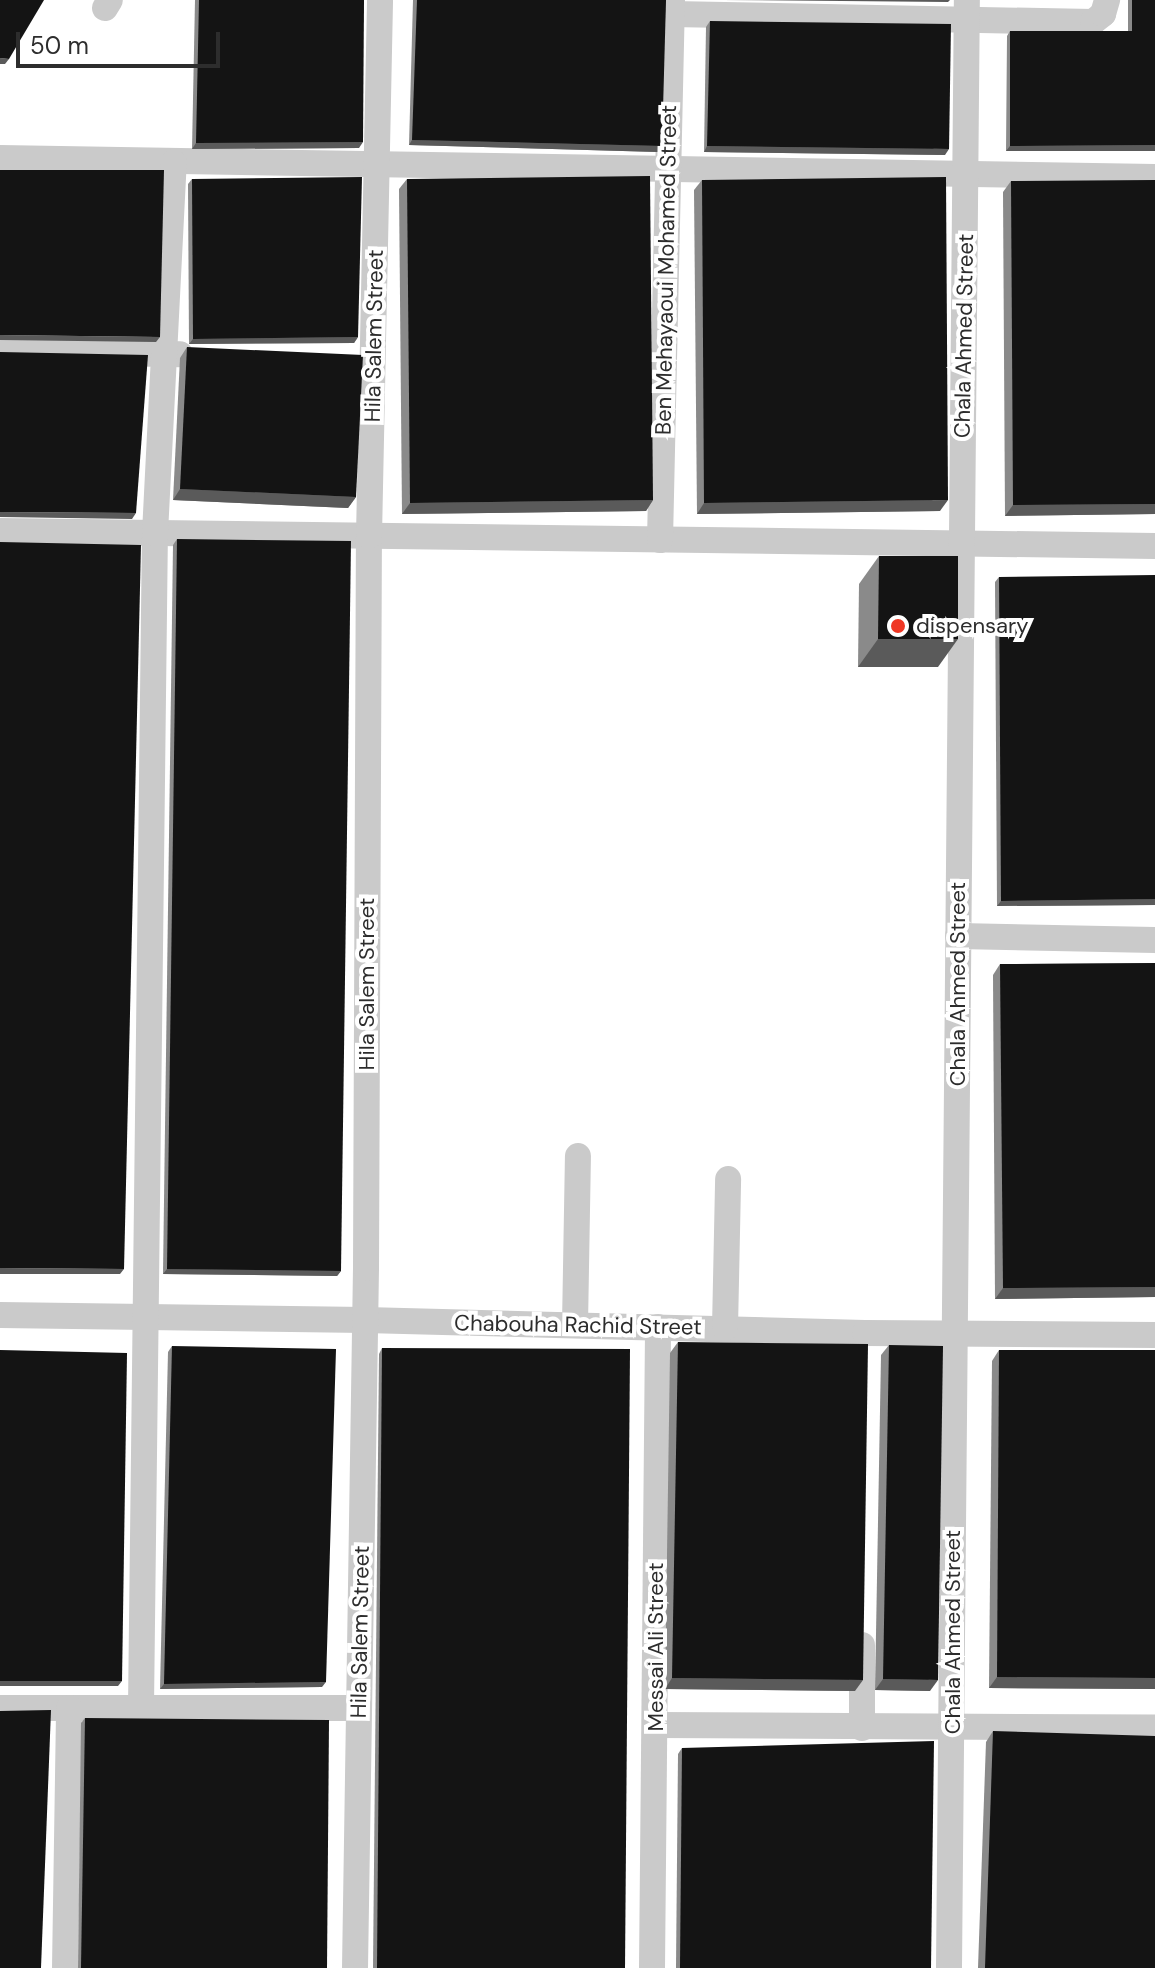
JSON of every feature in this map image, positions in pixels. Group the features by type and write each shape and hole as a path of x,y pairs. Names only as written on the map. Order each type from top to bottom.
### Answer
{"street":[{"name":"Hila Salem Street","path":"355,1968 365,1320 369,536 380,0"},
{"path":"672,7 967,9 1093,22 1103,14 1107,0"},
{"name":"Ben Mehayaoui Mohamed Street","path":"660,540 672,7"},
{"name":"Chala Ahmed Street","path":"949,1968 967,9"},
{"path":"0,158 1155,177"},
{"path":"141,1707 155,533 174,162"},
{"path":"0,351 198,354"},
{"path":"341,357 373,357"},
{"path":"0,531 1155,546"},
{"path":"958,936 1155,940"},
{"path":"575,1325 578,1156"},
{"path":"725,1328 728,1179"},
{"name":"Chabouha Rachid Street","path":"0,1315 365,1320 865,1333 1155,1335"},
{"name":"Messai Ali Street","path":"652,1968 658,1327"},
{"path":"865,1333 865,1365"},
{"path":"862,1728 863,1617"},
{"path":"0,1708 359,1708"},
{"path":"65,1968 69,1708"},
{"path":"656,1725 1155,1728"}],"building":[{"path":"0,0 44,0 9,59 0,58"},
{"path":"199,0 364,0 363,142 196,143"},
{"path":"417,0 666,0 662,146 412,140"},
{"path":"1132,0 1155,0 1155,145 1010,146 1010,31 1132,31"},
{"path":"710,21 951,24 949,149 707,146"},
{"path":"0,170 164,170 160,337 0,335"},
{"path":"650,176 653,500 410,503 407,179"},
{"path":"362,177 358,337 193,339 192,179"},
{"path":"946,177 948,500 704,503 702,180"},
{"path":"1155,180 1155,504 1013,505 1011,181"},
{"path":"187,347 363,355 356,497 180,489"},
{"path":"0,352 148,355 136,513 0,512"},
{"path":"177,539 351,541 341,1271 167,1269"},
{"path":"0,542 141,545 124,1269 0,1268"},
{"path":"879,556 958,556 958,639 878,639"},
{"path":"1155,575 1155,899 1001,901 999,577"},
{"path":"1155,963 1155,1287 1003,1288 1000,964"},
{"path":"678,1342 868,1344 863,1680 672,1678"},
{"path":"889,1345 943,1346 938,1680 883,1679"},
{"path":"172,1346 336,1349 326,1682 164,1684"},
{"path":"382,1348 630,1349 625,1968 377,1968"},
{"path":"0,1350 127,1353 122,1681 0,1681"},
{"path":"999,1350 1155,1350 1155,1678 997,1677"},
{"path":"51,1710 41,1968 0,1968 0,1711"},
{"path":"85,1718 329,1720 327,1968 81,1968"},
{"path":"993,1731 1155,1736 1155,1968 985,1968"},
{"path":"934,1741 931,1968 680,1968 682,1748"}],"place":[{"name":"dispensary","path":"898,626"}]}
